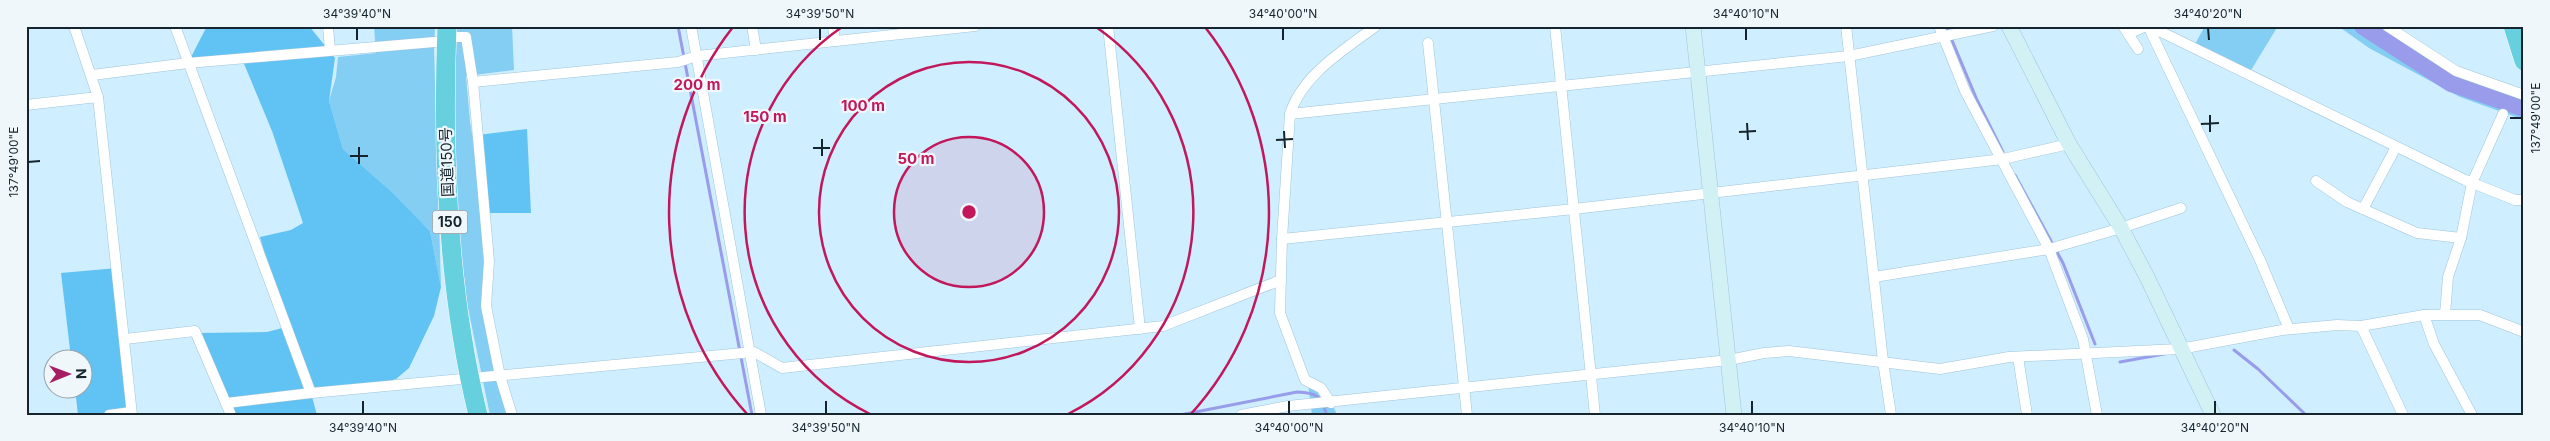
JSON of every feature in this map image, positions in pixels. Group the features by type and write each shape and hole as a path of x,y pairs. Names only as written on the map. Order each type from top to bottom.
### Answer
{"highway":[{"path":"2513,26 2524,61"},
{"name":"国道150号","path":"446,35 446,148 455,277 469,379 478,415"}],"street":[{"path":"74,26 98,97 132,414 110,415"},
{"path":"176,26 310,392"},
{"path":"328,26 330,50"},
{"path":"691,26 748,353 761,415"},
{"path":"752,26 756,50"},
{"path":"833,26 835,42"},
{"path":"473,82 678,62 697,56 975,26"},
{"path":"1108,26 1140,329"},
{"path":"1331,403 1321,388 1305,380 1280,313 1282,239 1290,114 1294,99 1307,83 1376,26"},
{"path":"1555,26 1596,415"},
{"path":"1693,26 1734,415"},
{"path":"1846,26 1883,361 1891,415"},
{"path":"1939,26 1949,36 1965,91 2004,158 2049,249 2083,339 2097,415"},
{"path":"1290,114 1849,56 1993,26"},
{"path":"2009,26 2069,144 2121,228 2147,277 2213,415"},
{"path":"2148,26 2260,260 2289,329"},
{"path":"2138,49 2125,30 2148,26 2472,183 2515,200 2524,200"},
{"path":"2386,26 2456,71 2524,95"},
{"path":"92,75 188,63 330,50 446,35 466,37 473,82 489,261 486,306 500,376 512,415"},
{"path":"1428,42 1467,415"},
{"path":"26,105 98,97"},
{"path":"2446,314 2448,277 2461,238 2472,183 2503,114"},
{"path":"1282,239 1711,194 2004,158 2069,144"},
{"path":"2364,209 2396,147"},
{"path":"2316,181 2364,209 2417,233 2461,238"},
{"path":"1874,277 2049,249 2181,208"},
{"path":"227,403 310,392 733,356 754,352 782,368 1140,329 1163,326 1281,280"},
{"path":"2424,315 2434,344 2472,415"},
{"path":"1241,415 1288,406 1729,360 1789,351 1940,369 2018,357 2180,349 2289,329 2338,325 2361,326 2424,315 2480,315 2524,332"},
{"path":"2361,326 2403,415"},
{"path":"125,339 195,331 231,415"},
{"path":"2018,357 2027,415"}],"shaded area":[{"path":"207,26 309,26 335,58 329,101 343,149 392,192 430,231 441,287 434,316 409,368 396,379 379,384 311,393 317,415 231,415 196,333 267,332 286,327 260,237 291,230 303,223 272,131 242,59 188,63"},
{"path":"374,26 435,26 434,48 441,287 430,231 392,192 343,149 329,101 336,77 338,57 376,53"},
{"path":"453,26 512,26 514,70 466,76 470,122 485,213 486,306 514,415 490,415 467,303 457,216"},
{"path":"2205,26 2278,26 2248,75 2195,44"},
{"path":"2338,26 2387,26 2470,76 2524,95 2524,120 2460,97 2369,48"},
{"path":"527,129 531,213 485,213 478,135"},
{"path":"117,268 136,415 78,415 76,398 92,398 92,348 70,348 61,273"},
{"path":"1308,383 1329,396 1337,415 1312,415"}],"waterway":[{"path":"678,26 752,415"},
{"path":"1946,26 1977,100 2003,152"},
{"path":"2363,26 2451,83 2524,108"},
{"path":"2015,175 2063,263 2095,344"},
{"path":"2234,350 2258,369 2306,415"},
{"path":"2120,362 2164,354"},
{"path":"1180,415 1297,392 1310,393 1317,397 1327,415"}]}
